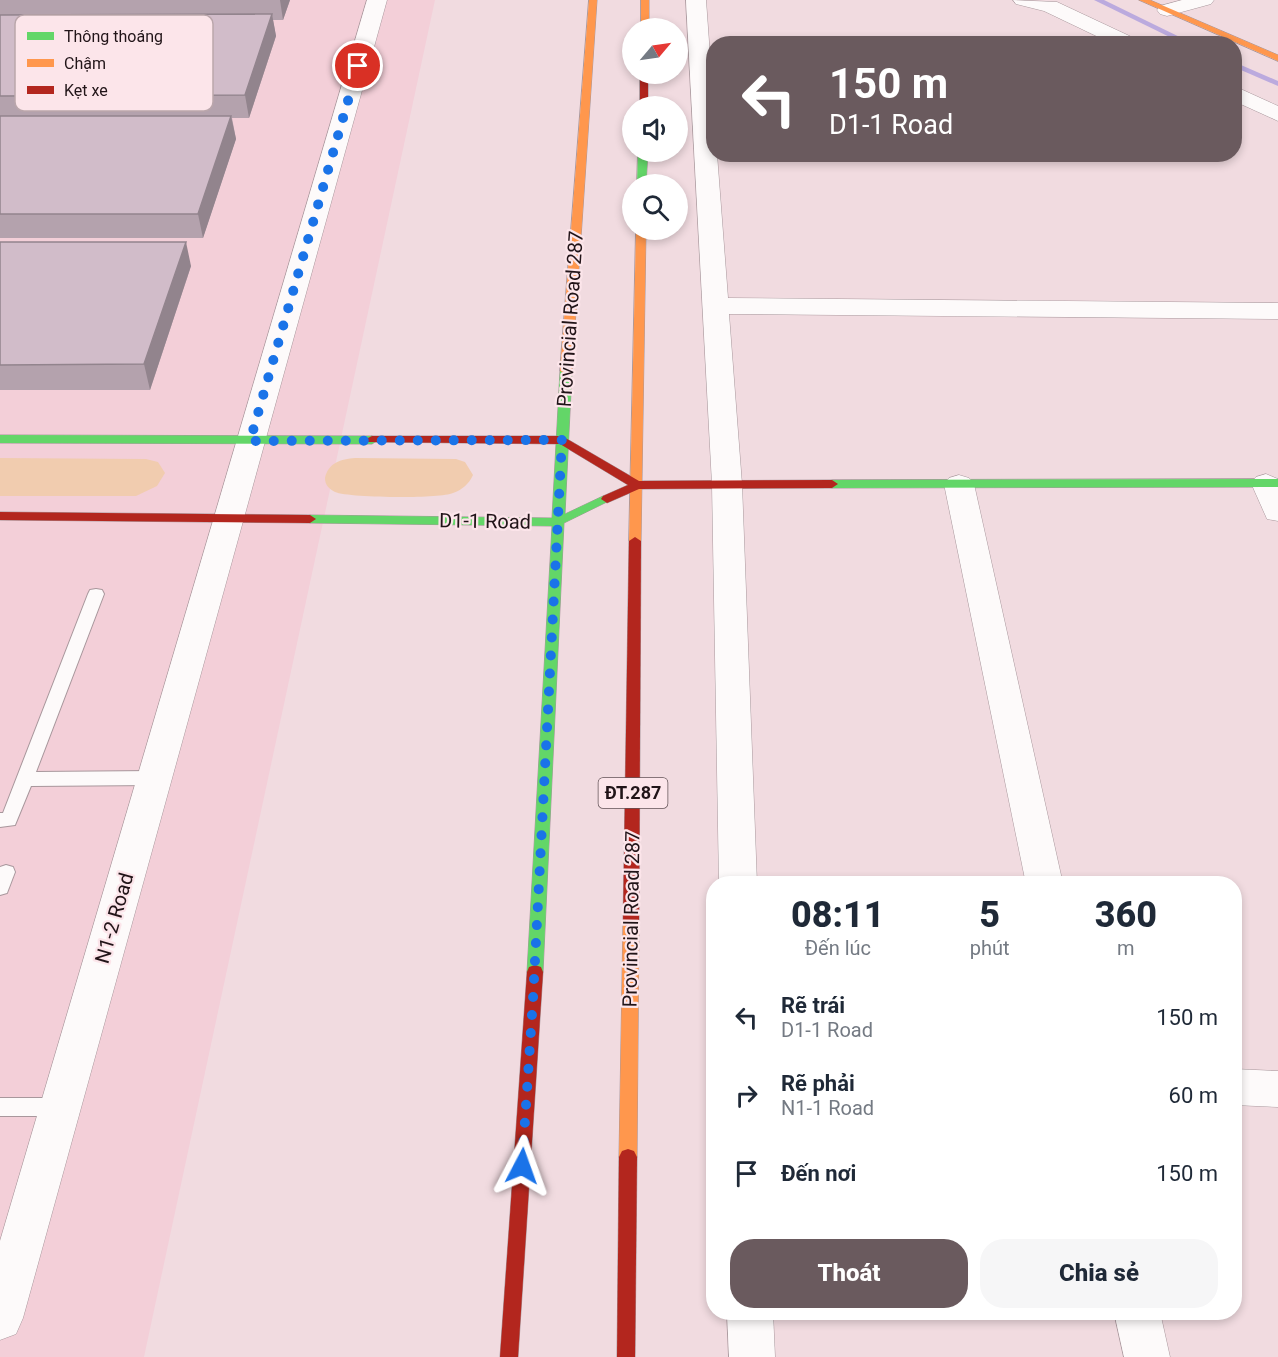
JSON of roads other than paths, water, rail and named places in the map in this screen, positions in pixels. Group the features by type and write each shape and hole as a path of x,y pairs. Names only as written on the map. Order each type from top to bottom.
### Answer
{"main road":[{"name":"Provincial Road 287","path":"509,1357 533,1011 562,440 593,0"},
{"path":"645,0 645,18"},
{"path":"1143,0 1228,36"},
{"path":"1242,42 1278,57"},
{"name":"Provincial Road 287","path":"626,1357 641,240"},
{"path":"0,439 562,440 636,485 1272,483"},
{"name":"D1-1 Road","path":"0,516 557,522 636,485"}],"street":[{"name":"N1-2 Road","path":"0,1318 377,0"},
{"path":"696,0 706,161"},
{"path":"1023,0 1050,6 1114,36"},
{"path":"1167,10 1204,0"},
{"path":"1242,96 1278,114"},
{"path":"706,162 727,484 738,876"},
{"path":"715,306 1278,311"},
{"path":"1272,483 1278,512"},
{"path":"959,484 1043,876"},
{"path":"1242,1087 1278,1089"},
{"path":"750,1320 752,1357"},
{"path":"1139,1320 1147,1357"}],"lane":[{"path":"0,820 9,820 96,594"},
{"path":"25,778 154,778"},
{"path":"0,1107 61,1107"}],"waterway":[{"path":"1098,0 1174,36"},
{"path":"1242,68 1278,84"}]}
